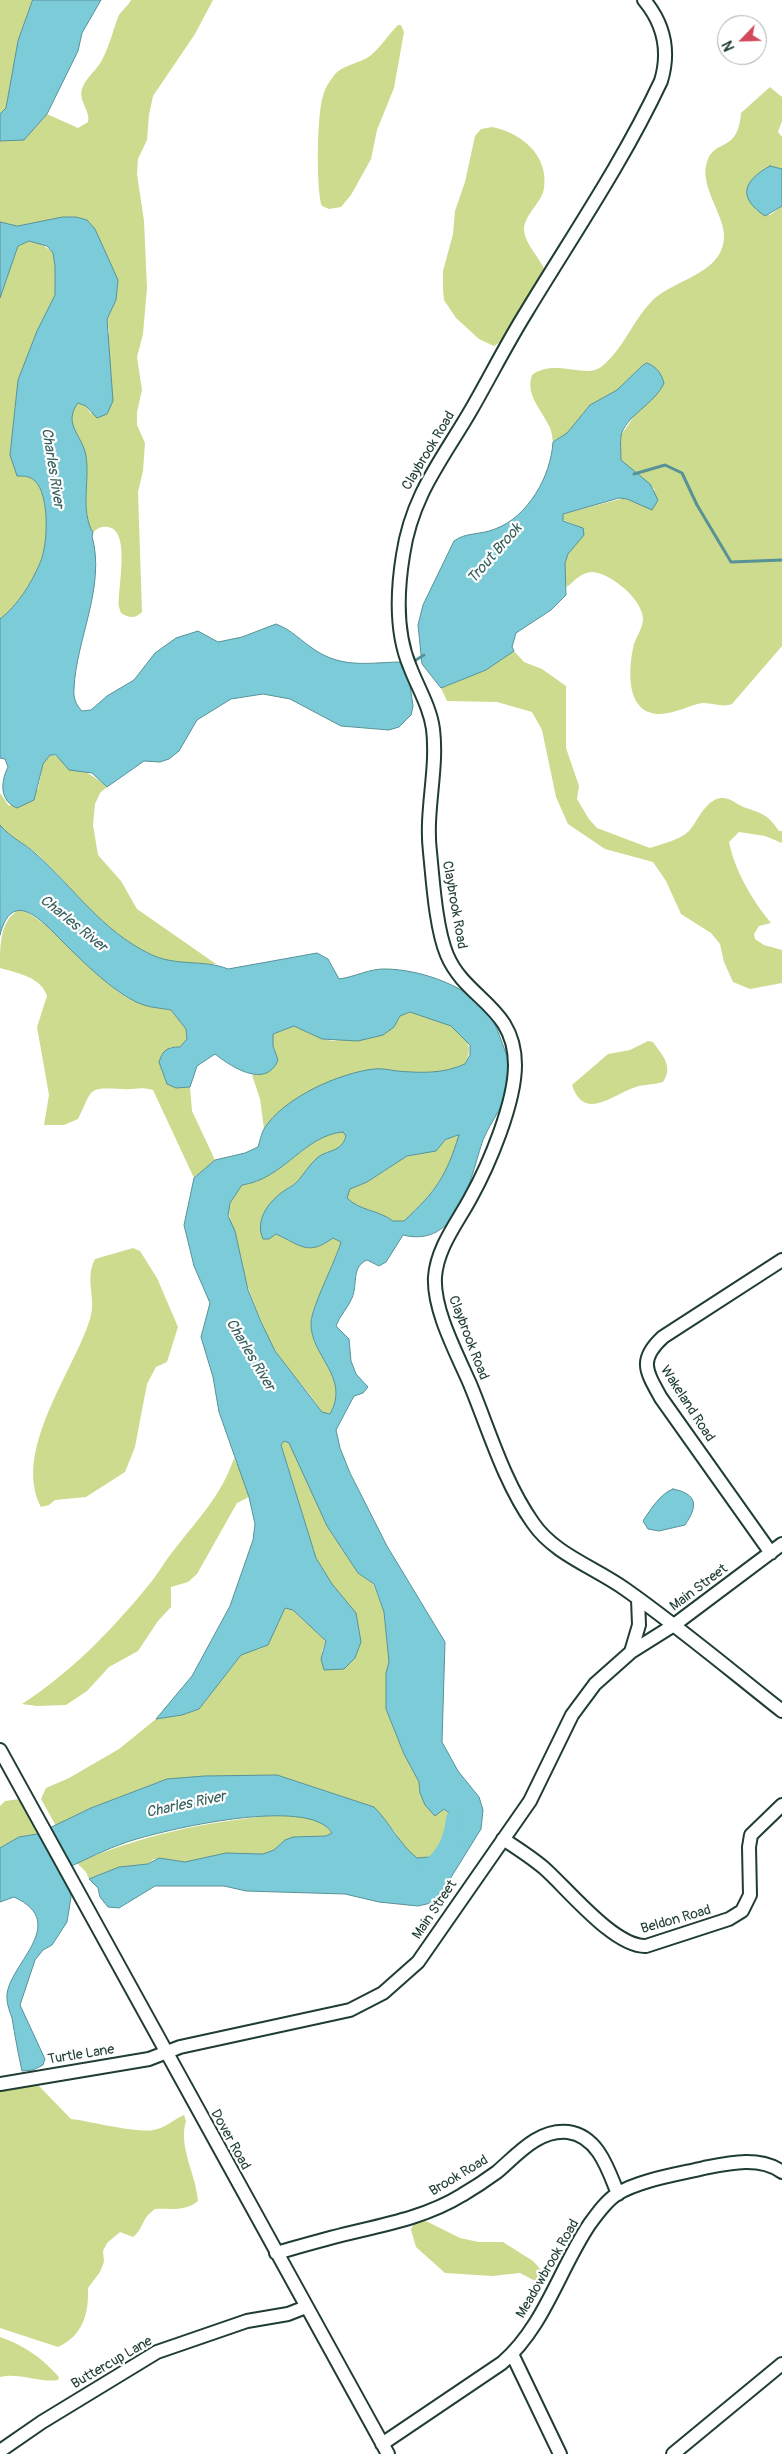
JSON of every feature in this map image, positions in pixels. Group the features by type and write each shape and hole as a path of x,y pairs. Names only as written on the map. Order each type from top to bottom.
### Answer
{"street":[{"name":"Claybrook Road","path":"644,0 656,17 666,42 665,68 661,81 616,165 524,317 414,507 403,553 399,626 408,663 426,704 434,733 435,747 430,800 429,849 439,921 448,956 462,979 496,1011 505,1023 513,1048 515,1069 508,1108 500,1130 474,1193 443,1249 435,1278 436,1294 452,1342 511,1483 534,1526 564,1553 622,1586 782,1711"},
{"name":"Wakeland Road","path":"771,1553 661,1398 648,1375 646,1362 650,1349 663,1337 782,1260"},
{"name":"Main Street","path":"165,2053 180,2047 350,2010 383,1994 418,1962 530,1801 572,1715 583,1699 631,1652 674,1625 782,1544"},
{"name":"Main Street","path":"631,1652 639,1625 638,1599"},
{"name":"Dover Road","path":"0,1750 165,2053 385,2449"},
{"name":"Beldon Road","path":"502,1839 542,1866 617,1937 635,1945 646,1946 729,1919 742,1911 750,1895 748,1847 751,1835 782,1805"},
{"name":"Turtle Lane","path":"0,2084 148,2059 165,2053"},
{"name":"Brook Road","path":"276,2253 392,2223 429,2211 459,2197 495,2174 536,2139 552,2133 570,2132 580,2135 594,2145 602,2156 618,2194"},
{"name":"Meadowbrook Road","path":"385,2449 512,2354 524,2341 584,2234 605,2206 618,2194 639,2185 726,2164 759,2163 771,2166 782,2172"},
{"name":"Buttercup Lane","path":"0,2451 42,2422 157,2352 247,2322 288,2314 306,2307"},
{"path":"512,2354 560,2454"},
{"path":"673,2454 782,2364"}],"green space":[{"path":"0,0 33,0 18,41 6,108 0,114"},
{"path":"131,0 213,0 195,34 153,96 147,140 138,159 137,174 144,221 147,288 143,334 137,357 142,390 137,412 137,425 145,443 143,471 138,492 142,612 132,617 121,613 119,607 122,562 119,538 115,530 103,527 93,533 88,525 82,446 75,435 71,420 73,409 78,403 86,406 91,414 109,332 107,319 116,300 118,280 95,229 87,220 76,217 63,217 17,226 0,222 0,141 24,140 47,114 78,128 88,122 88,114 81,93 82,89 102,60 119,15"},
{"path":"398,25 401,25 404,32 394,88 377,130 371,159 351,195 341,207 329,209 322,206 318,168 318,134 324,93 336,73 370,56"},
{"path":"770,87 782,97 782,121 778,132 782,137 782,169 770,166 746,191 756,210 770,215 782,206 782,646 732,704 702,703 661,714 649,712 641,707 635,699 630,677 634,644 643,622 642,612 638,604 625,589 608,577 592,572 578,577 567,587 564,573 571,549 581,539 578,526 563,520 563,514 655,490 621,460 621,435 633,418 642,366 617,390 590,405 567,433 553,442 550,428 532,395 530,382 532,375 550,368 587,371 601,367 616,352 652,301 661,293 707,267 716,259 722,249 724,236 720,218 708,188 706,169 708,159 712,153 732,139 736,134 741,113"},
{"path":"492,127 513,134 522,140 530,147 542,165 544,176 543,193 527,218 524,229 527,241 542,264 547,277 516,325 509,334 494,346 479,339 456,318 444,300 443,290 443,271 453,234 455,211 465,182 475,136 481,129"},
{"path":"29,241 42,244 53,253 55,295 37,331 18,380 10,455 17,476 31,478 40,488 45,509 46,533 43,555 32,579 18,601 0,619 0,298 18,246"},
{"path":"514,651 524,662 542,669 566,686 566,748 579,786 577,799 597,828 650,848 685,834 706,807 715,800 725,798 765,816 779,831 782,831 782,843 765,836 739,832 729,842 735,864 745,885 771,923 759,926 754,934 755,939 764,945 782,950 782,983 750,989 733,982 724,962 720,944 711,933 681,914 666,881 653,862 605,849 568,824 556,797 542,730 532,712 497,702 447,701 441,688 486,670"},
{"path":"50,755 71,763 107,787 100,793 95,804 93,825 98,855 121,881 137,909 216,964 182,964 158,957 118,935 36,853 9,834 0,825 0,793 9,806 38,789 43,764"},
{"path":"19,910 30,914 57,934 123,995 152,1007 171,1010 186,1029 187,1039 180,1047 170,1047 176,1088 190,1087 192,1111 215,1160 194,1178 153,1090 141,1088 96,1090 89,1096 78,1119 64,1125 44,1125 49,1095 37,1027 47,996 40,984 34,980 0,968 2,934 8,920"},
{"path":"410,1012 443,1023 462,1034 468,1043 469,1052 465,1064 445,1072 414,1073 277,1114 264,1129 260,1099 252,1075 269,1071 278,1060 273,1046 273,1034 294,1026 322,1039 334,1041 394,1027 400,1016"},
{"path":"648,1041 653,1042 666,1061 667,1071 663,1082 636,1087 599,1103 591,1104 584,1102 577,1096 572,1085 608,1054 630,1050"},
{"path":"343,1131 346,1136 344,1143 338,1149 318,1157 296,1183 282,1192 269,1239 276,1234 299,1245 311,1248 317,1247 333,1238 341,1242 315,1306 311,1323 312,1335 316,1346 328,1367 336,1389 335,1401 330,1414 322,1412 276,1352 253,1302 232,1234 229,1216 231,1201 242,1185 270,1175 317,1141"},
{"path":"460,1135 450,1162 439,1182 404,1221 393,1221 388,1217 358,1206 347,1198 350,1189 367,1182 407,1156 436,1151 445,1140"},
{"path":"133,1248 140,1251 157,1278 178,1327 167,1362 156,1367 147,1384 135,1447 125,1472 86,1497 55,1500 49,1505 41,1507 34,1485 34,1462 39,1437 48,1412 90,1319 92,1312 90,1282 92,1267 95,1259"},
{"path":"284,1441 289,1443 295,1450 327,1526 358,1573 373,1584 384,1612 389,1662 386,1673 386,1709 404,1754 419,1782 420,1793 450,1814 448,1825 451,1846 429,1857 417,1858 406,1850 395,1832 374,1807 277,1775 167,1779 91,1808 56,1826 41,1799 46,1788 69,1778 119,1749 156,1719 182,1715 199,1709 241,1655 250,1650 260,1649 274,1632 284,1608 293,1610 326,1641 322,1651 324,1670 332,1584 316,1558 281,1445"},
{"path":"234,1458 244,1478 249,1497 237,1503 197,1574 188,1582 171,1587 171,1607 158,1621 138,1651 109,1667 87,1691 66,1705 37,1706 22,1704 73,1665 133,1604 208,1507 223,1484"},
{"path":"20,1799 37,1834 19,1837 0,1848 0,1806 5,1801"},
{"path":"275,1815 314,1819 321,1822 332,1833 326,1836 293,1837 285,1840 274,1850 263,1854 226,1853 185,1862 154,1859 148,1864 119,1867 89,1879 86,1872 77,1863 126,1844 174,1831"},
{"path":"38,2085 71,2119 147,2131 162,2128 184,2115 186,2121 184,2141 198,2201 183,2208 155,2209 133,2237 120,2232 107,2243 103,2251 104,2262 100,2272 88,2288 86,2315 83,2323 73,2337 58,2347 0,2328 0,2090"},
{"path":"424,2220 460,2238 479,2242 503,2242 533,2261 543,2272 541,2282 537,2282 520,2273 492,2276 445,2273 416,2247 411,2230 413,2225"},
{"path":"0,2337 25,2348 39,2358 59,2377 58,2380 51,2381 15,2376 0,2377"}],"water":[{"path":"33,0 101,0 82,33 78,51 47,114 24,140 0,141 0,114 6,108 18,41"},
{"path":"770,166 782,169 782,206 765,216 750,202 747,190 749,183 754,177"},
{"path":"63,217 76,217 87,220 95,229 118,280 116,300 107,319 113,401 107,414 97,418 86,406 78,403 72,417 75,430 86,456 86,505 89,524 93,533 95,555 93,594 76,670 74,695 78,706 82,711 91,710 107,696 134,680 155,653 176,638 198,631 218,642 242,637 276,624 292,632 315,650 335,660 355,663 398,662 404,664 408,671 413,706 411,715 399,727 389,730 341,726 290,699 263,694 231,699 197,720 179,751 169,759 160,762 144,761 107,787 92,773 69,770 56,755 50,755 43,764 34,800 17,808 7,801 3,785 8,767 5,759 0,758 0,619 18,601 28,586 43,555 46,533 45,509 40,488 31,478 17,476 10,455 18,380 37,331 55,295 55,266 53,253 47,246 29,241 18,246 0,298 0,222 17,226"},
{"path":"647,363 658,371 664,383 654,397 628,422 624,429 621,436 621,460 650,484 658,500 652,510 627,499 619,498 563,514 563,521 583,528 584,535 568,554 565,563 566,595 551,610 516,633 512,647 514,651 486,670 441,688 422,664 418,625 423,605 454,541 464,536 495,529 518,515 536,494 548,468 553,442 567,433 590,405 617,390"},
{"path":"0,825 36,854 89,908 117,933 150,954 160,958 180,962 209,964 228,969 317,953 328,959 339,979 387,969 425,975 450,984 472,997 489,1014 498,1031 505,1052 510,1077 507,1093 483,1140 467,1190 459,1207 449,1221 437,1231 422,1236 403,1235 386,1262 379,1266 367,1260 362,1263 357,1271 352,1298 336,1326 349,1339 351,1361 356,1374 368,1387 363,1393 354,1396 336,1430 340,1448 350,1473 387,1546 445,1642 442,1742 458,1771 479,1797 483,1810 481,1829 445,1887 431,1903 418,1906 379,1902 345,1894 246,1891 224,1886 155,1886 119,1908 108,1907 100,1897 98,1888 89,1879 119,1867 148,1864 159,1858 185,1862 226,1853 263,1854 274,1850 285,1840 293,1837 326,1836 332,1833 318,1822 296,1817 267,1816 235,1819 171,1830 119,1845 67,1868 71,1897 67,1922 52,1945 43,1950 35,1960 20,2005 45,2059 43,2065 33,2070 22,2071 7,1999 9,1987 15,1973 37,1933 37,1920 31,1908 14,1897 0,1902 0,1848 19,1837 37,1834 91,1808 167,1779 204,1776 277,1775 374,1807 405,1847 417,1858 429,1857 451,1845 448,1825 450,1814 444,1809 435,1816 425,1805 420,1793 419,1782 404,1754 386,1709 386,1673 389,1662 384,1612 374,1584 358,1573 327,1526 289,1443 284,1441 281,1445 316,1558 332,1584 356,1613 361,1642 355,1658 344,1669 324,1670 321,1659 326,1641 293,1610 285,1608 268,1645 241,1655 199,1709 182,1715 156,1719 192,1676 230,1606 253,1540 255,1524 249,1497 219,1412 213,1377 201,1337 210,1303 194,1266 184,1225 194,1178 215,1160 245,1153 258,1147 263,1131 273,1118 284,1107 313,1089 360,1071 374,1069 423,1072 448,1070 465,1064 470,1055 470,1045 451,1026 410,1012 400,1016 394,1027 383,1035 358,1041 322,1039 294,1026 273,1034 273,1046 278,1060 272,1069 265,1073 248,1073 229,1064 215,1054 197,1066 190,1087 176,1088 167,1084 159,1062 166,1050 180,1047 187,1039 186,1029 171,1010 144,1005 112,987 32,914 21,910 12,913 5,921 0,935","holes":["343,1132 346,1136 338,1148 317,1158 297,1182 271,1202 261,1219 260,1226 263,1239 269,1239 276,1234 299,1245 311,1248 317,1247 333,1238 341,1242 315,1306 311,1323 312,1335 316,1346 328,1367 336,1389 335,1401 330,1414 322,1412 275,1351 248,1290 235,1231 228,1216 230,1203 242,1185 270,1175 317,1141 329,1135","459,1135 439,1182 424,1201 404,1221 393,1221 388,1217 358,1206 347,1198 350,1189 367,1182 407,1156 436,1151 445,1140"]},
{"path":"673,1489 687,1494 693,1502 694,1507 685,1525 659,1531 648,1529 643,1521 660,1498"}],"waterway":[{"name":"Trout Brook","path":"634,474 665,465 682,473 697,505 731,562 782,560"},
{"name":"Trout Brook","path":"411,663 424,655"},
{"name":"Charles River","path":"432,1866 442,1856 448,1845 453,1833 455,1819"}]}
